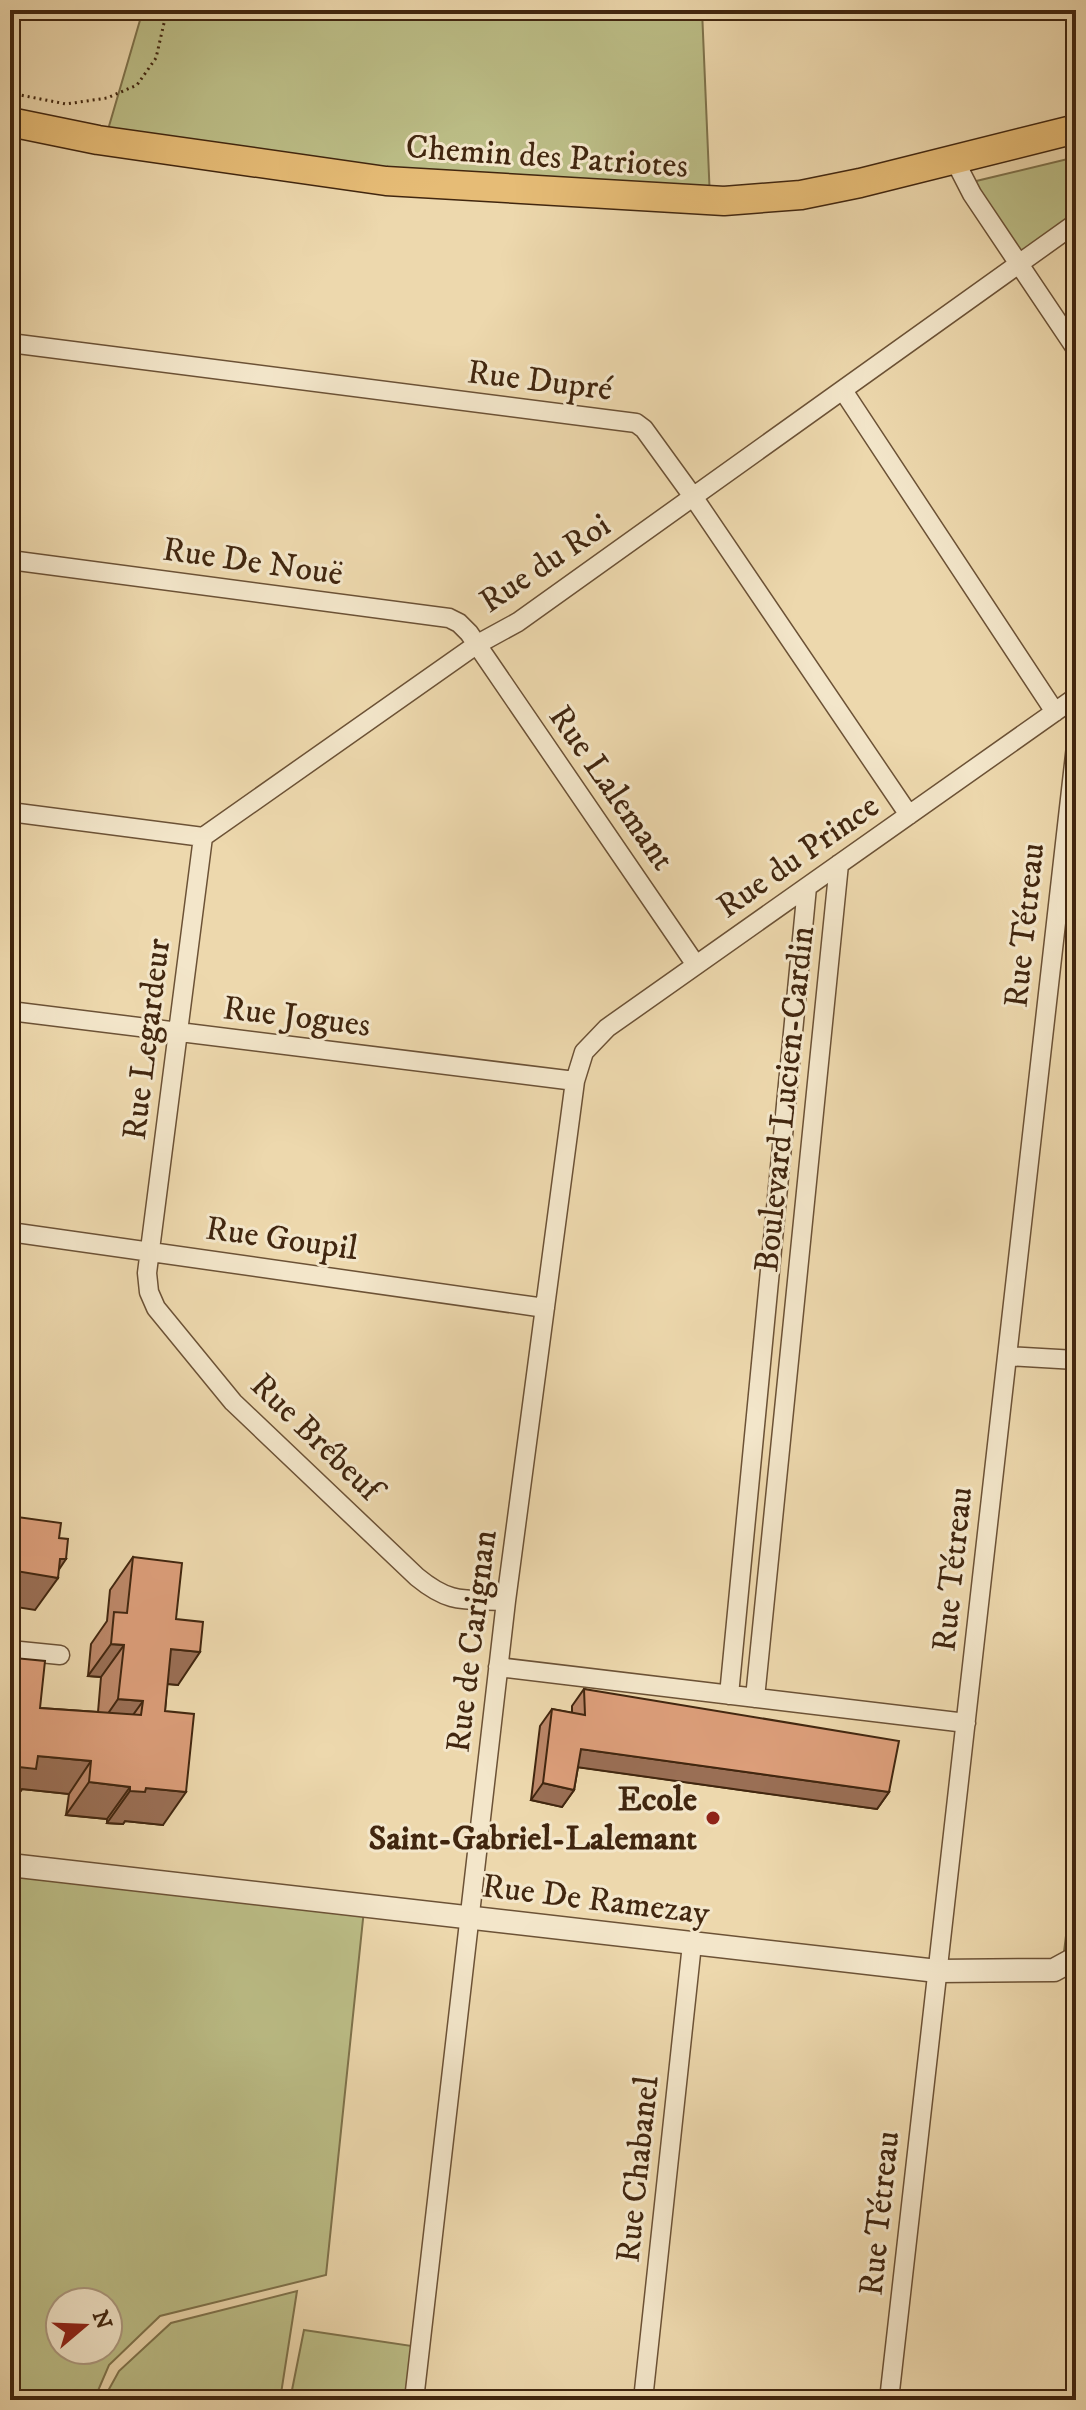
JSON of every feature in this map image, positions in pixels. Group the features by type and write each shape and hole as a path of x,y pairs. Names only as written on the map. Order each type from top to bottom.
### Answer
{"main road":[{"name":"Chemin des Patriotes","path":"10,122 98,140 386,181 689,200 801,195 955,161 1076,129"}],"street":[{"path":"955,161 972,194 1076,349"},
{"name":"Rue du Roi","path":"203,837 476,645 518,622 844,392 1076,223"},
{"name":"Rue Dupré","path":"10,343 625,421 644,429 909,815"},
{"path":"844,392 1055,712"},
{"name":"Rue De Nouë","path":"10,560 449,618 459,623 476,645"},
{"name":"Rue Lalemant","path":"476,645 696,965"},
{"name":"Rue du Prince","path":"575,1081 584,1052 607,1028 1076,697"},
{"name":"Rue Tétreau","path":"889,2400 1076,746"},
{"path":"10,812 203,837"},
{"name":"Rue Legardeur","path":"150,1250 203,837"},
{"name":"Boulevard Lucien-Cardin","path":"755,1698 839,864"},
{"name":"Boulevard Lucien-Cardin","path":"729,1695 807,887"},
{"name":"Rue Jogues","path":"10,1011 575,1081"},
{"name":"Rue de Carignan","path":"414,2400 506,1601 575,1081"},
{"path":"785,1115 814,1118"},
{"name":"Rue Goupil","path":"10,1232 545,1308"},
{"name":"Rue Brébeuf","path":"150,1250 147,1273 149,1292 156,1308 233,1402 434,1591 457,1601 506,1601"},
{"name":"Boulevard Lucien-Cardin","path":"768,1288 796,1292"},
{"path":"1007,1356 1076,1360"},
{"path":"749,1484 777,1487"},
{"path":"10,1650 60,1655"},
{"path":"498,1667 966,1723"},
{"name":"Rue De Ramezay","path":"10,1865 937,1971 1054,1970 1076,1958"},
{"name":"Rue Chabanel","path":"643,2400 692,1944"}],"path":[{"path":"10,93 66,104 107,98 137,85 156,58 167,10"}],"green space":[{"path":"143,10 702,10 710,199 386,181 107,133"},
{"path":"1076,157 1076,218 1019,258 968,183"},
{"path":"1076,1855 1076,1946 1064,1952"},
{"path":"10,1861 365,1900 326,2275 160,2316 124,2351 124,2286 44,2286 44,2366 109,2366 94,2400 10,2400"},
{"path":"297,2291 280,2400 103,2400 119,2371 171,2323"},
{"path":"304,2330 412,2346 407,2400 290,2400"}],"building":[{"path":"10,1516 61,1523 59,1538 68,1539 66,1559 60,1559 58,1578 10,1570"},
{"path":"133,1557 182,1563 176,1619 203,1622 200,1652 171,1649 165,1711 194,1714 186,1792 146,1788 145,1792 130,1791 130,1787 89,1782 91,1761 38,1756 36,1769 10,1766 10,1701 15,1658 45,1661 40,1708 141,1715 143,1701 118,1699 124,1645 111,1644 114,1612 127,1613"},
{"path":"584,1689 899,1741 889,1792 581,1749 574,1790 543,1783 552,1709 585,1715"}],"place":[{"name":"Ecole Saint-Gabriel-Lalemant","path":"713,1818"}]}
